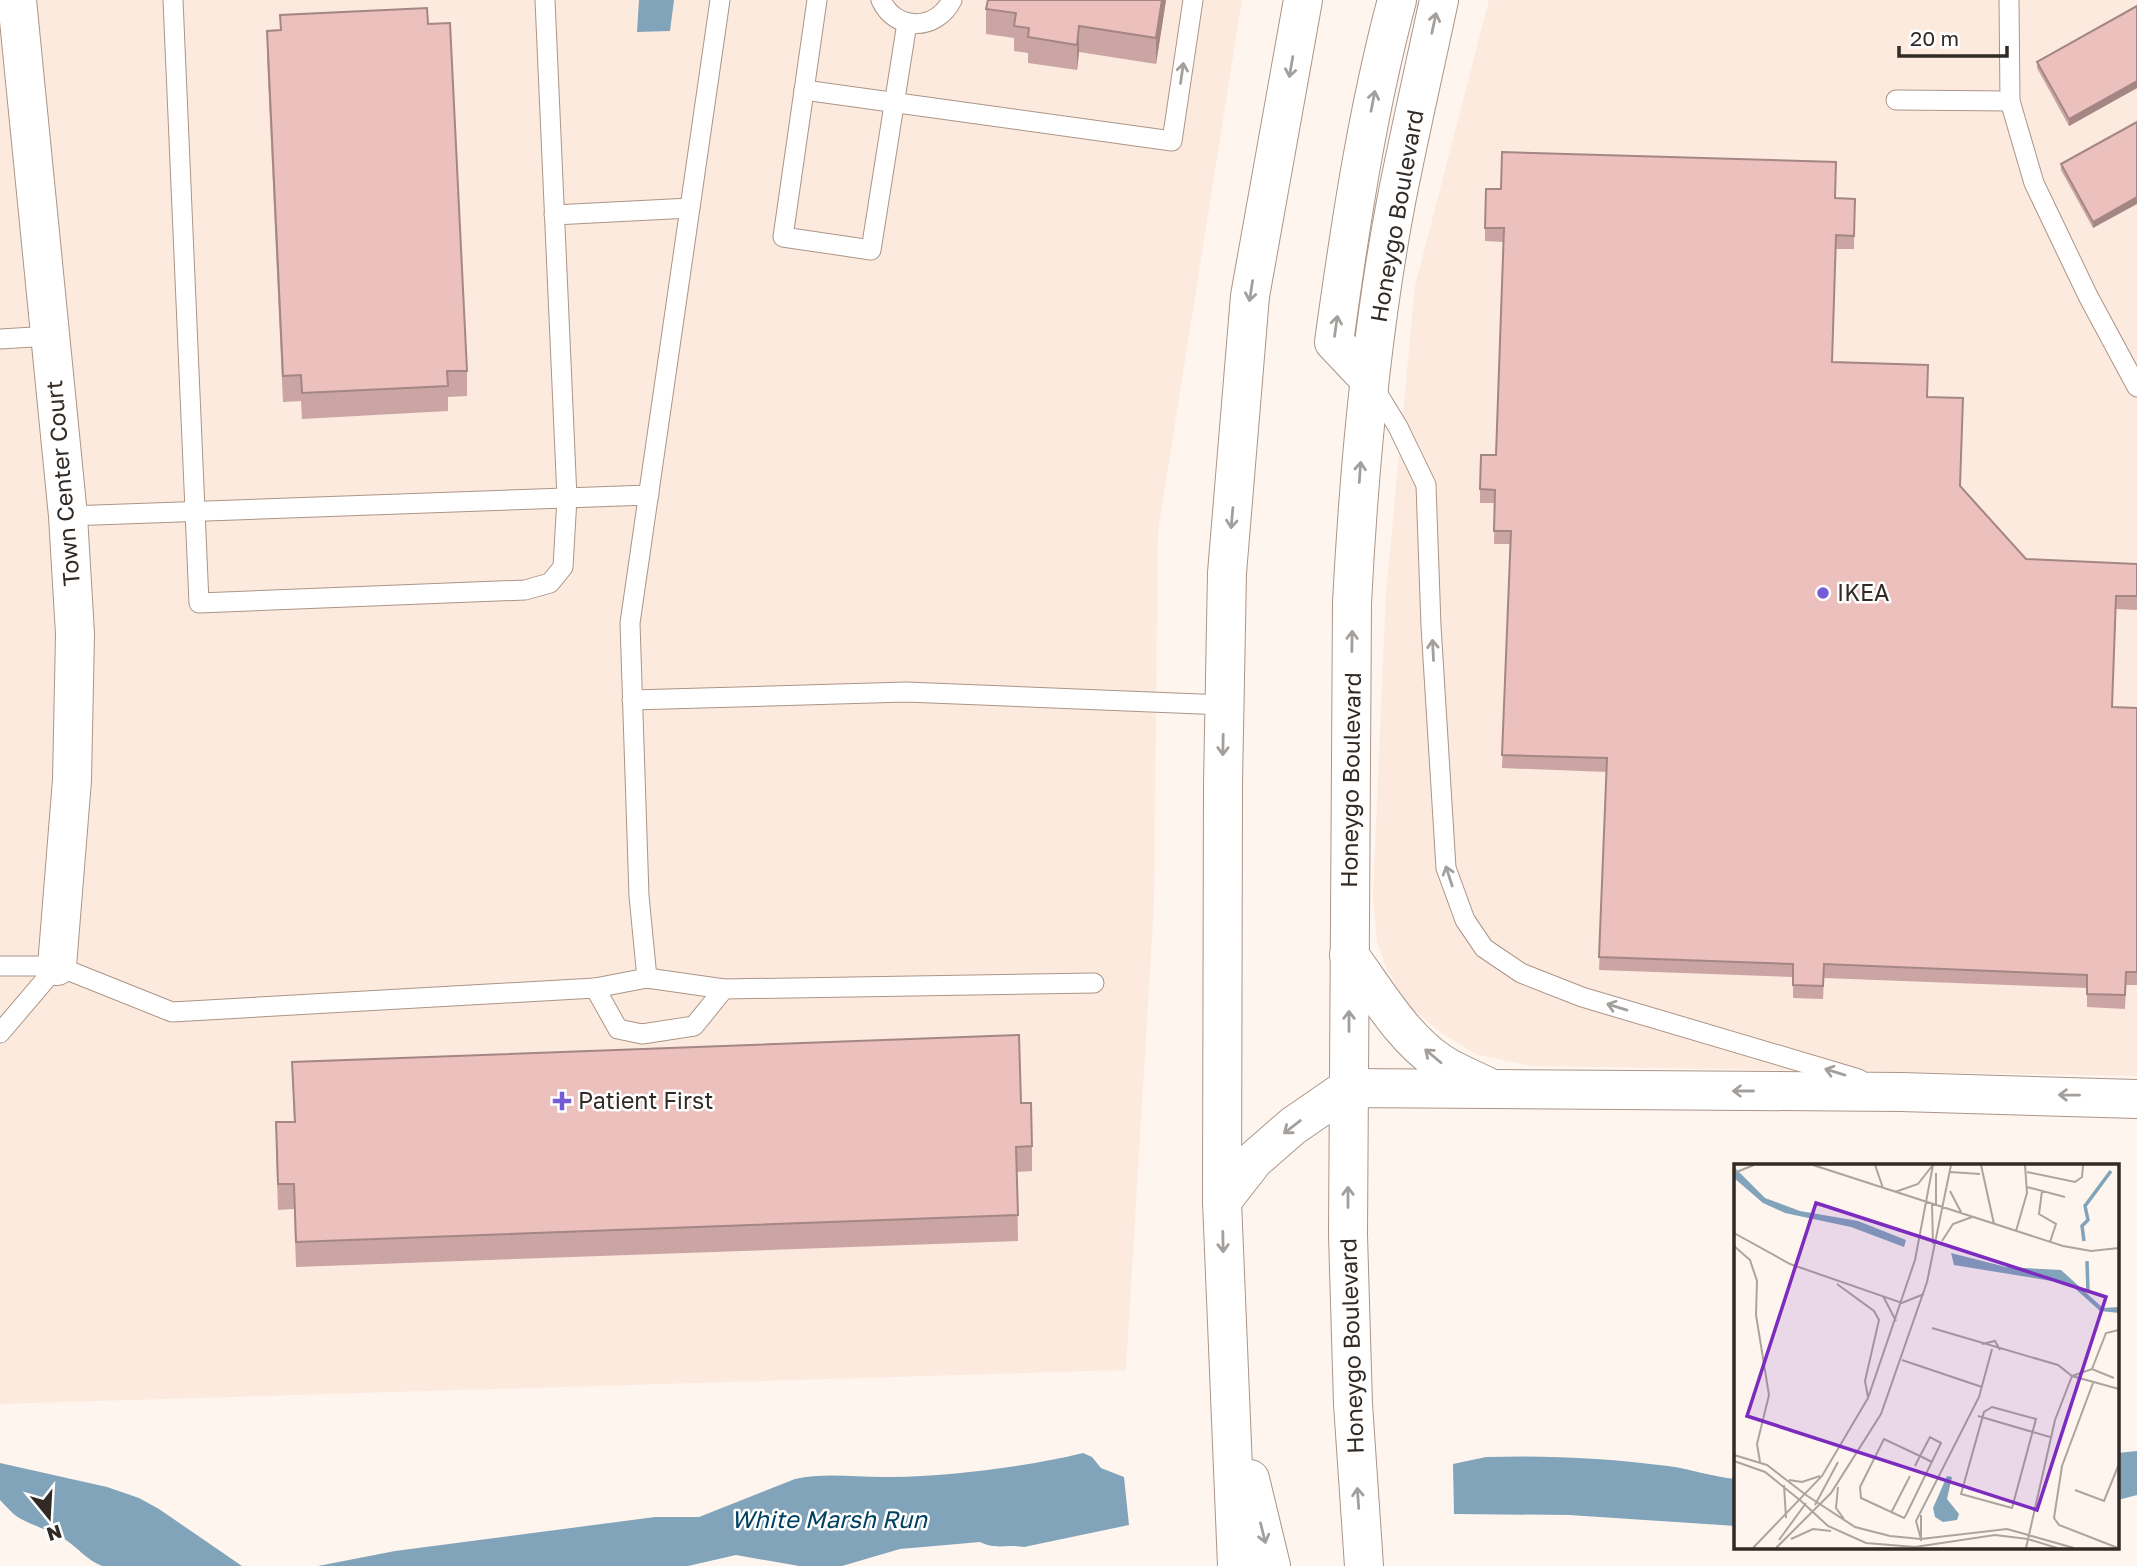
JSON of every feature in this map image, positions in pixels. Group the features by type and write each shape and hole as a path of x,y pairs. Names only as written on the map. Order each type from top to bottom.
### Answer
{"main road":[{"name":"Town Center Court","path":"17,0 68,516 75,634 72,767 57,966"},
{"path":"1237,1566 1222,1201 1227,573 1250,296 1303,0"},
{"path":"1369,379 1334,342 1355,192 1384,49 1397,0"},
{"name":"Honeygo Boulevard","path":"1364,1566 1353,1404 1348,1235 1352,603 1360,459 1369,379 1396,199 1439,0"},
{"path":"1349,955 1388,1010 1419,1044 1439,1062 1492,1089"},
{"path":"1222,1201 1254,1160 1293,1126 1348,1087 1900,1092 2137,1099"},
{"path":"1213,1566 1211,1475 1224,1282"},
{"path":"1229,1395 1271,1566"}],"lane":[{"path":"173,0 199,603 525,590 550,583 563,567 567,498 545,0"},
{"path":"647,978 639,896 630,623 720,0"},
{"path":"817,0 783,237 871,250 907,23"},
{"path":"881,0 897,20 921,24 933,21 952,0"},
{"path":"804,90 1172,141 1193,0"},
{"path":"2009,0 2010,101 2034,183 2088,296 2137,387"},
{"path":"1896,100 2010,101"},
{"path":"554,215 690,208"},
{"path":"0,339 50,336"},
{"path":"1369,379 1398,427 1426,485 1431,626 1446,868 1465,920 1484,948 1521,973 1582,997 1900,1092"},
{"path":"68,516 649,495"},
{"path":"632,700 906,692 1224,705"},
{"path":"0,966 57,966 172,1012 595,988 647,978 724,989 1094,983"},
{"path":"0,1033 57,966"},
{"path":"595,988 618,1029 642,1034 694,1026 724,989"}],"shaded area":[{"path":"0,0 1242,0 1158,532 1154,905 1126,1370 0,1404"},
{"path":"1489,0 2137,0 2137,1076 1532,1066 1478,1055 1444,1035 1409,1006 1388,972 1377,942 1373,895 1386,592 1415,286"}],"water":[{"path":"639,0 674,0 670,31 637,32"},
{"path":"2137,1451 2137,1495 2120,1499 2120,1453"},
{"name":"White Marsh Run","path":"1083,1453 1092,1457 1101,1468 1124,1477 1129,1525 1024,1547 991,1546 980,1542 900,1549 842,1566 799,1566 736,1555 688,1566 318,1566 395,1551 655,1517 699,1517 795,1479 807,1477 891,1477 963,1473 1037,1463"},
{"path":"1486,1457 1554,1457 1677,1467 1734,1479 1734,1526 1569,1515 1454,1514 1453,1464"},
{"path":"0,1463 107,1487 139,1498 242,1566 97,1564 66,1540 21,1519 0,1500"}],"building":[{"path":"988,0 1162,0 1156,38 1079,26 1077,45 1028,37 1029,28 1014,26 1016,13 986,9"},
{"path":"2137,6 2137,81 2069,119 2037,62"},
{"path":"427,8 428,24 450,23 467,371 447,371 448,386 302,393 301,375 283,376 267,31 281,30 280,15"},
{"path":"2137,122 2137,197 2093,222 2061,164"},
{"name":"IKEA","path":"1502,152 1836,162 1835,198 1855,199 1854,236 1836,235 1832,362 1928,365 1927,397 1963,398 1960,486 2026,559 2137,564 2137,596 2116,596 2112,707 2137,708 2137,972 2126,972 2125,995 2087,994 2087,975 1824,964 1823,986 1793,985 1793,964 1599,957 1607,758 1502,755 1511,531 1494,531 1495,490 1480,489 1481,455 1496,455 1504,228 1485,228 1486,189 1501,189"},
{"path":"1019,1035 1021,1103 1031,1103 1032,1146 1016,1147 1018,1215 296,1242 294,1184 278,1184 276,1122 295,1122 292,1062"}],"place":[{"name":"IKEA","path":"1823,593"},
{"name":"Patient First","path":"562,1101"}]}
